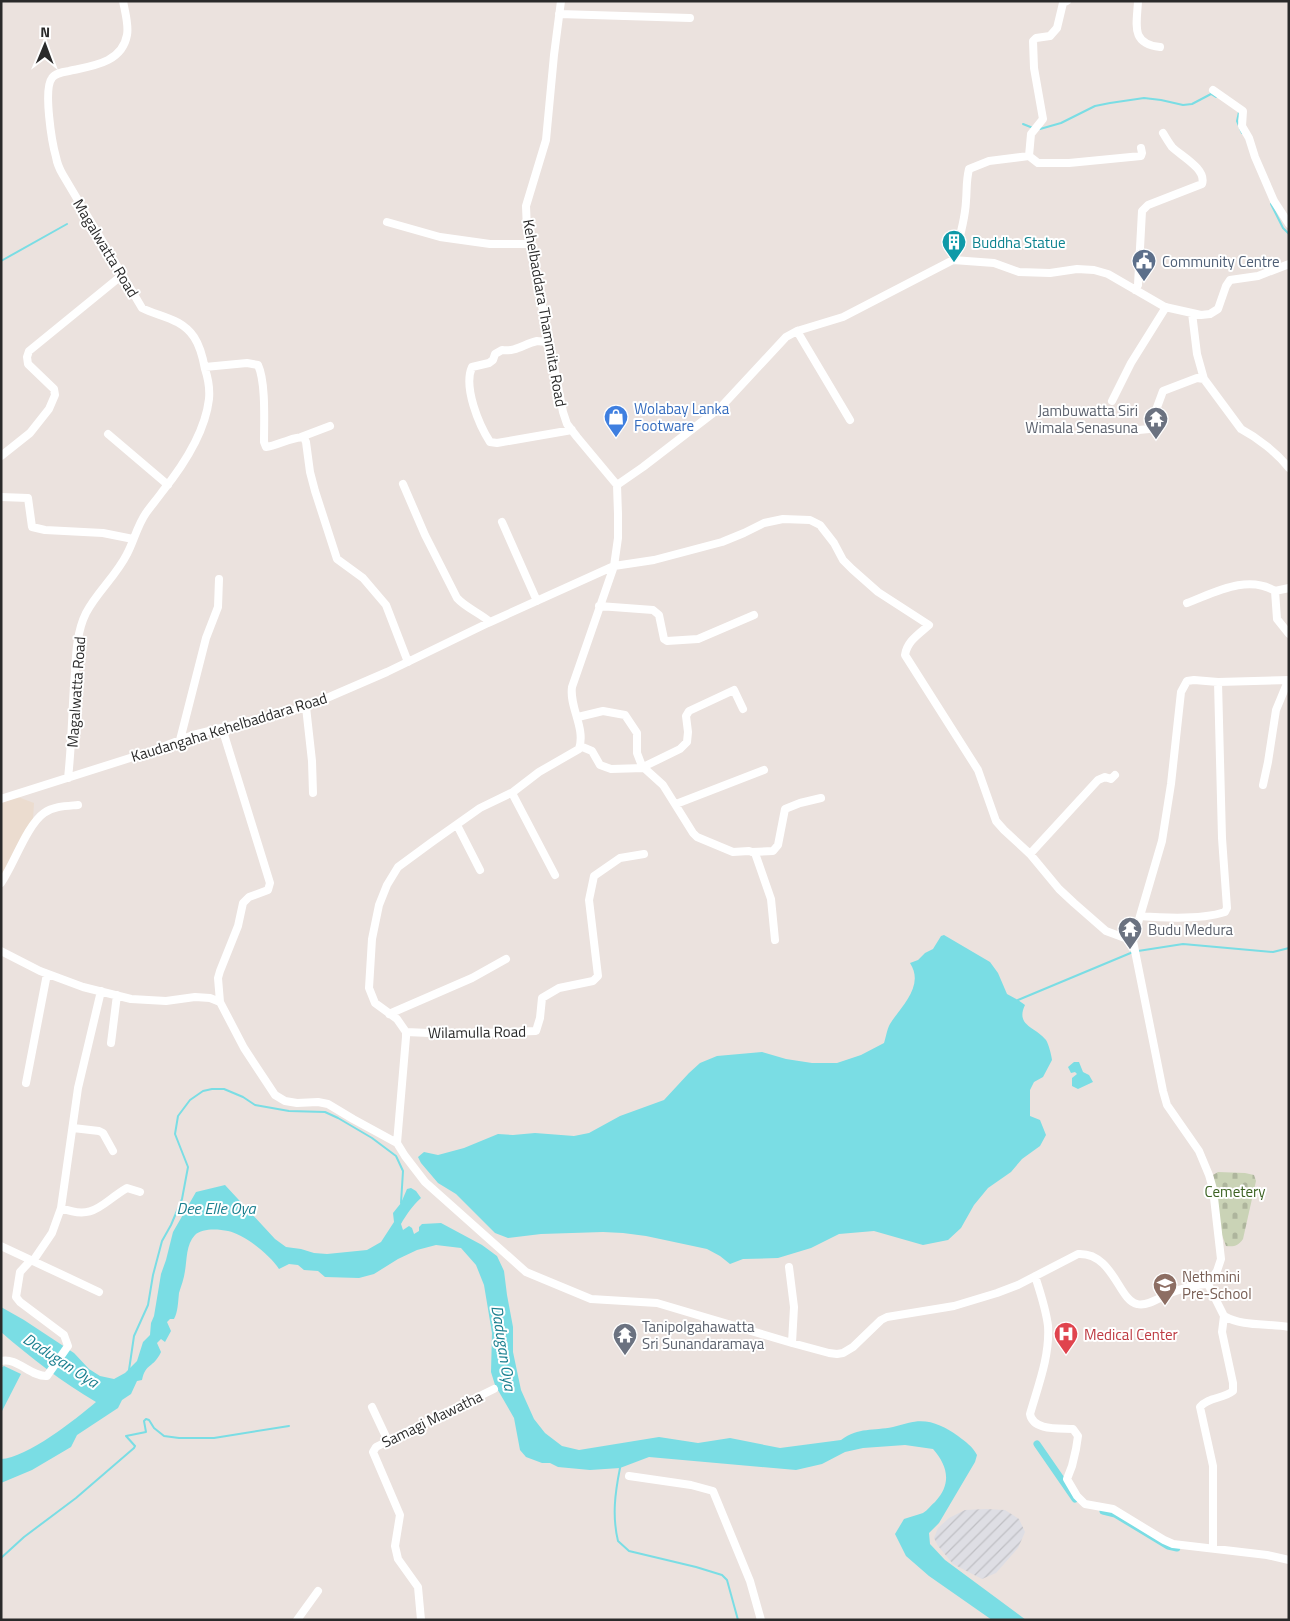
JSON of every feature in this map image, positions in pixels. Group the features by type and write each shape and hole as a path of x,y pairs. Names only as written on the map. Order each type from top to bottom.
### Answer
{"street":[{"name":"Magalwatta Road","path":"68,778 71,749 72,699 80,630 86,613 122,563 146,513 168,485 192,449 204,420 209,398 209,382 202,352 194,337 184,327 167,316 153,314 142,308 63,176 56,158 49,114 48,95 50,80 53,76 101,64 115,57 122,50 127,35 123,1"},
{"name":"Kehelbaddara Thammita Road","path":"561,1 546,140 526,206 530,244 563,412 567,424 617,485"},
{"path":"1029,156 1031,134 1043,119 1034,68 1033,41 1036,38 1050,36 1057,28 1063,3 1067,1"},
{"path":"1138,1 1137,30 1140,40 1145,44 1160,47"},
{"path":"559,14 690,18"},
{"path":"1213,90 1243,111 1242,126 1274,201 1289,224"},
{"path":"1135,290 1138,285 1142,211 1148,205 1202,184 1203,179 1202,174 1171,146 1163,133"},
{"path":"953,260 964,220 965,182 968,169 989,161 1029,156 1038,163 1069,163 1140,156 1142,153 1141,148"},
{"path":"387,222 440,237 490,244 530,244"},
{"path":"397,1143 406,1032 396,1019 375,1002 369,988 372,939 379,905 387,885 398,867 480,808 512,793 539,772 579,749 578,718 571,692 614,566 618,538 617,485 643,468 721,407 786,337 797,331 843,317 953,260 994,263 1019,272 1094,270 1108,274 1166,307 1201,315 1210,314 1218,309 1230,280 1258,276 1289,264"},
{"path":"1,456 30,433 49,409 55,395 54,389 28,364 29,351 122,276"},
{"path":"1112,401 1131,363 1166,307"},
{"path":"1192,313 1197,354 1204,379 1241,429 1283,460 1289,468"},
{"path":"797,331 850,420"},
{"path":"549,343 538,341 519,349 502,350 495,354 493,360 489,363 472,367 469,374 473,402 483,431 490,442 497,443 572,430"},
{"path":"205,367 248,363 258,365 261,380 264,442 266,447 281,444 330,426"},
{"path":"1139,430 1149,429 1163,391 1197,378 1204,379"},
{"path":"108,434 168,485"},
{"path":"301,437 306,442 315,491 337,559 363,578 386,605 408,662"},
{"path":"403,484 425,535 457,598 461,603 481,614 490,622"},
{"path":"1,497 28,498 32,527 45,530 103,533 133,539"},
{"name":"Kaudangaha Kehelbaddara Road","path":"1,799 193,735 306,707 408,662 490,622 614,566 654,560 722,542 764,523 783,519 810,520 820,525 834,543 843,560 878,592 929,625 914,637 906,648 905,655 978,770 996,821 1030,854"},
{"path":"502,522 537,601"},
{"path":"180,740 206,638 218,606 219,579"},
{"path":"1187,603 1235,586 1250,583 1275,591 1289,588"},
{"path":"1275,591 1277,619 1289,634"},
{"path":"599,606 653,610 659,615 664,639 667,641 703,638 754,615"},
{"path":"222,728 270,883 268,890 249,897 243,903 238,926 218,978 220,1002 244,1048 276,1095 285,1101 328,1104 397,1143 425,1182 526,1272 591,1300 657,1303 792,1344 829,1353 843,1353 853,1347 881,1320 887,1317 954,1306 997,1293 1078,1254 1086,1254 1097,1259 1112,1273 1131,1302 1138,1305 1148,1303 1172,1292 1208,1284 1217,1271 1221,1258 1218,1223 1210,1175 1199,1151 1167,1105 1133,941 1162,841 1171,784 1181,692 1187,681 1288,681 1276,710 1268,762 1262,785"},
{"path":"1140,916 1203,916 1225,912 1227,908 1222,838 1218,682"},
{"path":"580,746 592,751 600,765 611,768 644,768 680,749 687,742 686,716 689,711 734,690 743,709"},
{"path":"306,707 312,761 313,793"},
{"path":"578,718 603,711 625,716 637,733 637,753 644,768 664,785 693,833 697,837 733,852 773,851 778,845 786,809 800,802 821,798"},
{"path":"676,804 764,770"},
{"path":"1115,775 1111,778 1105,777 1098,780 1030,854 1059,889 1106,931 1133,941"},
{"path":"512,793 554,876"},
{"path":"1,883 28,834 44,813 54,808 78,805"},
{"path":"457,824 480,870"},
{"path":"752,852 755,853 760,863 771,899 775,940"},
{"name":"Wilamulla Road","path":"406,1032 452,1034 536,1031 540,1018 542,998 559,988 593,981 598,976 589,900 594,876 620,858 644,854"},
{"path":"1,951 47,974 83,987 131,999 166,1001 195,997 210,998 220,1002"},
{"path":"389,1014 472,978 506,959"},
{"path":"26,1084 47,974"},
{"path":"1,1361 8,1360 40,1376 47,1376 68,1346 64,1335 20,1302 16,1295 20,1272 32,1260 52,1233 61,1208 78,1088 101,991"},
{"path":"111,1043 117,995"},
{"path":"73,1128 99,1131 113,1151"},
{"path":"61,1208 84,1213 90,1212 128,1188 140,1192"},
{"path":"1,1246 99,1292"},
{"path":"789,1267 794,1307 792,1344"},
{"path":"1035,1276 1048,1325 1048,1342 1030,1414 1031,1419 1040,1426 1073,1429 1078,1436 1075,1457 1066,1479 1085,1504 1113,1509 1168,1542 1267,1555 1289,1560"},
{"path":"1208,1284 1224,1316 1222,1332 1233,1383 1233,1391 1228,1395 1204,1403 1200,1407 1213,1466 1213,1548"},
{"path":"1224,1316 1240,1323 1275,1324 1289,1327"},
{"name":"Samagi Mawatha","path":"421,1620 418,1587 398,1559 395,1546 400,1516 373,1452 376,1447 494,1389"},
{"path":"372,1407 388,1441"},
{"path":"629,1476 691,1485 713,1491 750,1581 761,1620"},
{"path":"297,1620 318,1591"}],"shaded area":[{"path":"18,797 34,803 33,819 1,879 1,803"},
{"path":"965,1510 1005,1510 1019,1519 1025,1532 1018,1548 996,1573 982,1579 953,1564 934,1538 938,1528 949,1518"}],"green space":[{"name":"Cemetery","path":"1218,1172 1254,1175 1256,1181 1243,1239 1238,1245 1234,1246 1226,1246 1222,1235 1213,1175"}],"water":[{"path":"944,935 990,962 998,973 1007,994 1025,1005 1023,1018 1028,1026 1046,1040 1052,1060 1043,1077 1034,1082 1030,1090 1030,1116 1040,1120 1046,1135 1040,1146 1022,1159 1011,1172 988,1188 974,1205 961,1228 948,1240 923,1245 874,1231 839,1234 811,1248 778,1258 743,1259 730,1264 707,1249 623,1233 541,1234 508,1238 495,1233 456,1194 438,1183 418,1157 424,1152 438,1155 464,1148 498,1134 535,1133 574,1136 589,1133 620,1116 664,1100 700,1063 717,1056 762,1052 786,1059 812,1063 837,1063 861,1055 884,1043 890,1024 913,988 915,980 914,971 910,963 918,960 925,953 933,949 941,936"},
{"path":"1074,1062 1079,1062 1083,1072 1089,1075 1093,1082 1078,1089 1072,1086 1072,1078 1077,1074 1075,1072 1071,1073 1068,1067"},
{"name":"Dee Elle Oya","path":"225,1185 275,1239 286,1247 327,1254 367,1250 381,1242 394,1222 393,1213 401,1203 407,1189 411,1188 416,1191 421,1198 401,1224 403,1230 409,1226 414,1234 419,1231 419,1227 422,1224 441,1223 482,1245 497,1256 504,1271 513,1327 513,1352 521,1390 534,1419 545,1433 562,1446 579,1450 659,1437 698,1443 730,1438 780,1448 841,1440 860,1431 922,1421 946,1429 966,1442 977,1455 975,1462 939,1523 929,1533 930,1544 945,1560 1026,1620 992,1620 929,1576 906,1556 895,1534 904,1519 923,1513 935,1502 944,1489 946,1482 945,1468 933,1449 905,1445 863,1448 845,1452 822,1464 796,1470 649,1457 620,1468 590,1470 558,1467 526,1457 520,1450 514,1418 495,1385 491,1372 492,1333 484,1285 476,1265 461,1248 436,1245 417,1250 374,1274 359,1278 325,1277 318,1271 304,1270 298,1265 289,1264 279,1269 256,1246 234,1233 206,1230 198,1233 188,1247 185,1274 174,1319 170,1319 167,1322 171,1331 165,1342 161,1339 157,1343 161,1352 146,1370 142,1380 137,1381 131,1394 122,1400 118,1408 77,1435 71,1447 32,1470 1,1483 1,1459 12,1457 37,1445 96,1402 47,1369 1,1332 1,1307 74,1353 89,1369 100,1376 114,1379 125,1373 137,1361 143,1342 150,1335 161,1274 173,1232 196,1192"},
{"path":"4,1366 21,1374 1,1413 1,1368"}],"waterway":[{"path":"1040,129 1061,123 1095,106 1110,103 1144,98 1183,105 1192,104 1211,94 1216,97"},
{"path":"1239,112 1237,121 1242,133"},
{"path":"1023,124 1033,128"},
{"path":"1271,204 1283,228 1289,234"},
{"path":"1,261 67,224"},
{"path":"1138,951 1183,944 1273,952 1289,948"},
{"path":"1018,1000 1133,952"},
{"path":"129,1370 134,1336 148,1305 153,1275 162,1241 182,1199 188,1167 175,1134 178,1116 190,1100 203,1091 224,1089 243,1097 255,1105 289,1111 325,1112 338,1118 372,1138 396,1156 403,1171 401,1203"},
{"path":"1,1558 24,1537 76,1498 134,1448 135,1446 126,1436 146,1432 144,1421 146,1419 164,1436 179,1438 214,1438 289,1426"},
{"path":"1037,1444 1075,1499"},
{"path":"620,1468 615,1504 615,1523 618,1541 629,1551 722,1575 727,1580 738,1620"},
{"path":"1103,1511 1115,1514 1168,1546 1177,1548"}],"place":[{"name":"Buddha Statue","path":"954,263"},
{"name":"Community Centre","path":"1144,282"},
{"name":"Wolabay Lanka Footware","path":"616,438"},
{"name":"Jambuwatta Siri Wimala Senasuna","path":"1156,440"},
{"name":"Budu Medura","path":"1130,950"},
{"name":"Nethmini Pre-School","path":"1165,1306"},
{"name":"Medical Center","path":"1066,1355"},
{"name":"Tanipolgahawatta Sri Sunandaramaya","path":"625,1356"}],"water label":[{"name":"Dadugan Oya","path":"504,1348"},
{"name":"Dadugan Oya","path":"61,1360"}]}
